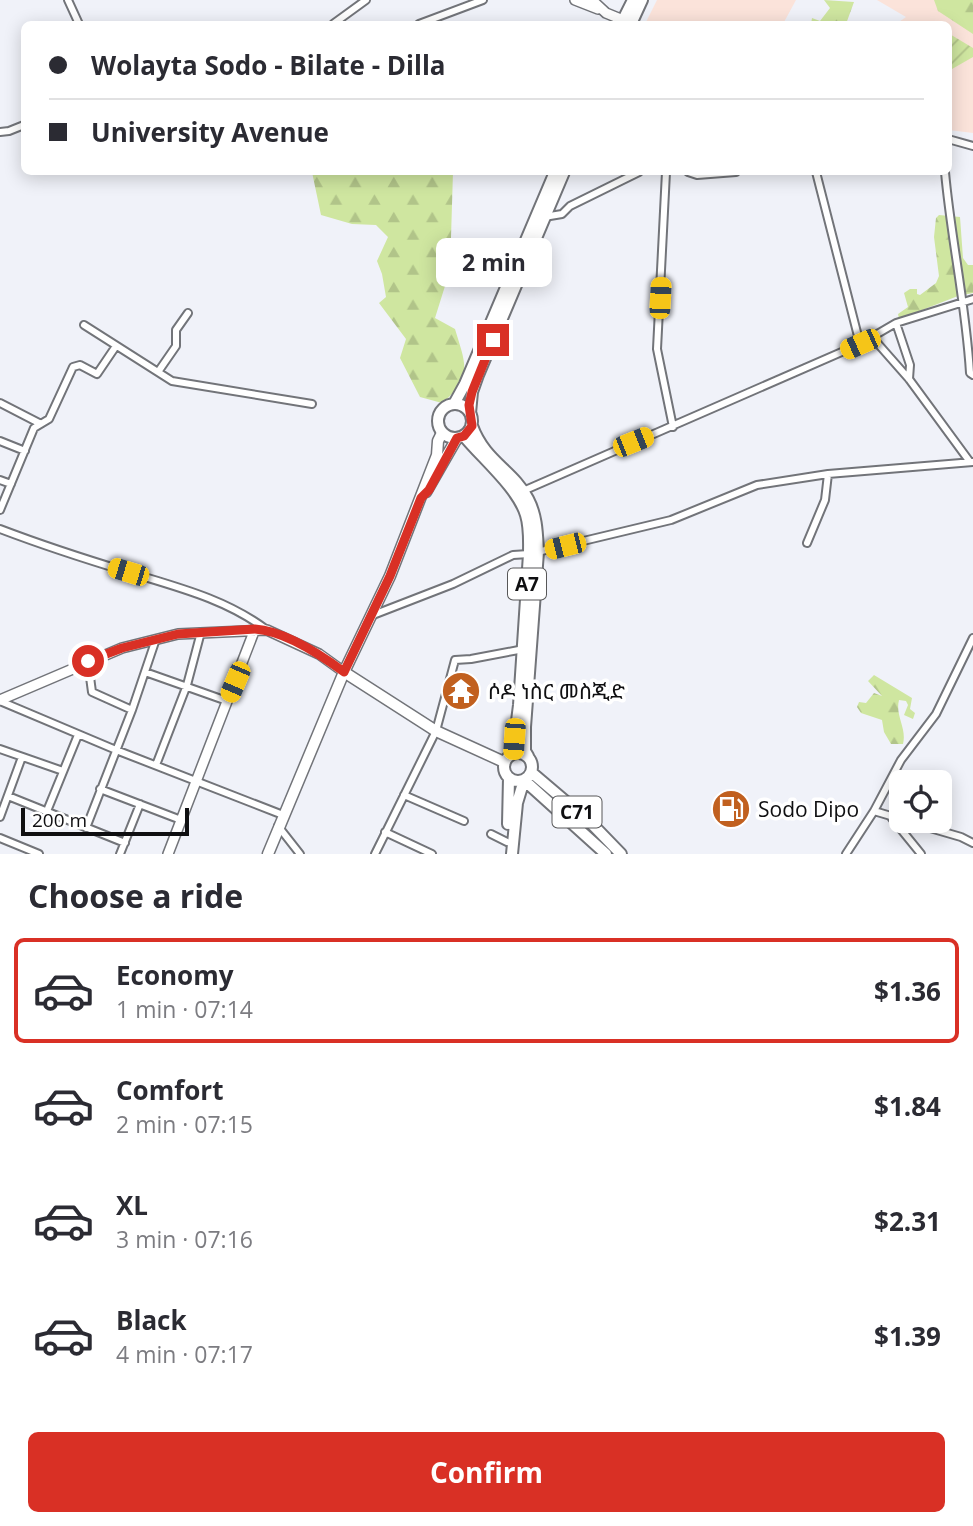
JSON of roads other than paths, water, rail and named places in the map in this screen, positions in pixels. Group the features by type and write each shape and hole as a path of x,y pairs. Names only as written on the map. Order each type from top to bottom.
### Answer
{"highway":[{"path":"626,21 633,0"},
{"path":"626,21 642,0"},
{"name":"A7","path":"513,753 534,553 534,512 523,491 478,442 470,413 472,392 478,375 532,243 554,175"},
{"name":"A7","path":"442,433 437,421 439,415 447,406 454,404 465,384 541,216 562,175"},
{"path":"454,404 470,413"},
{"name":"A7","path":"472,426 460,437 521,504 534,553"},
{"path":"442,433 452,438 460,437"},
{"name":"A7","path":"513,854 517,803 532,763 525,751 524,736 525,649"},
{"path":"528,756 519,752 513,753 504,762 504,771 509,778 516,781 528,776"},
{"name":"C71","path":"528,776 606,854"},
{"name":"C71","path":"528,776 591,823 621,854"},
{"path":"507,848 509,778"}],"main road":[{"path":"575,0 622,21"},
{"path":"592,0 606,12"},
{"name":"A7","path":"268,854 344,672 390,576 437,455 438,441 442,433"},
{"name":"A7","path":"421,498 429,490 460,437"},
{"path":"168,854 255,629"},
{"path":"0,701 88,661 156,638 201,632 267,630 319,654 436,732 504,762"}],"street":[{"path":"68,0 78,21"},
{"path":"337,21 366,0"},
{"path":"427,21 478,1"},
{"path":"0,132 21,126"},
{"path":"952,140 973,146"},
{"path":"541,216 562,214 570,206 633,175"},
{"path":"666,175 657,349 673,427"},
{"path":"817,175 860,344"},
{"path":"945,175 957,277 964,300 970,373 973,375"},
{"path":"523,491 860,344 896,323 973,299"},
{"path":"158,372 176,346 176,330 188,313"},
{"path":"896,323 910,365 909,379"},
{"path":"83,325 168,379 181,384 312,404"},
{"path":"872,337 909,379 972,462"},
{"path":"0,403 39,423 47,422 73,367 80,365 97,374 116,346"},
{"path":"0,510 34,428 39,423"},
{"path":"0,441 25,451"},
{"path":"371,615 453,584 513,555 534,553 671,520 757,485 828,474 972,462"},
{"path":"807,543 825,500 828,474"},
{"path":"0,480 11,484"},
{"path":"0,529 55,550 200,594 246,614 267,630"},
{"path":"156,765 187,685 201,632"},
{"path":"86,828 132,710 156,638"},
{"path":"846,854 874,811 901,760 936,714 973,638"},
{"path":"375,854 436,732 455,660 525,649"},
{"path":"88,661 92,692 132,710"},
{"path":"145,672 227,701"},
{"path":"0,701 78,735 283,815"},
{"path":"47,811 78,735"},
{"path":"0,749 63,771"},
{"path":"0,817 22,757"},
{"path":"100,789 181,820"},
{"path":"404,795 464,821"},
{"path":"8,796 125,843"},
{"path":"120,854 140,804"},
{"path":"874,811 889,816"},
{"path":"278,826 300,854"},
{"path":"385,832 432,854"},
{"path":"945,833 970,841 973,832"},
{"path":"904,833 921,854"},
{"path":"491,834 507,848"},
{"path":"0,838 35,853"}],"place":[{"name":"ሶዶ ነስር መስጂድ","path":"461,691"},
{"name":"Sodo Dipo","path":"731,809"}]}
